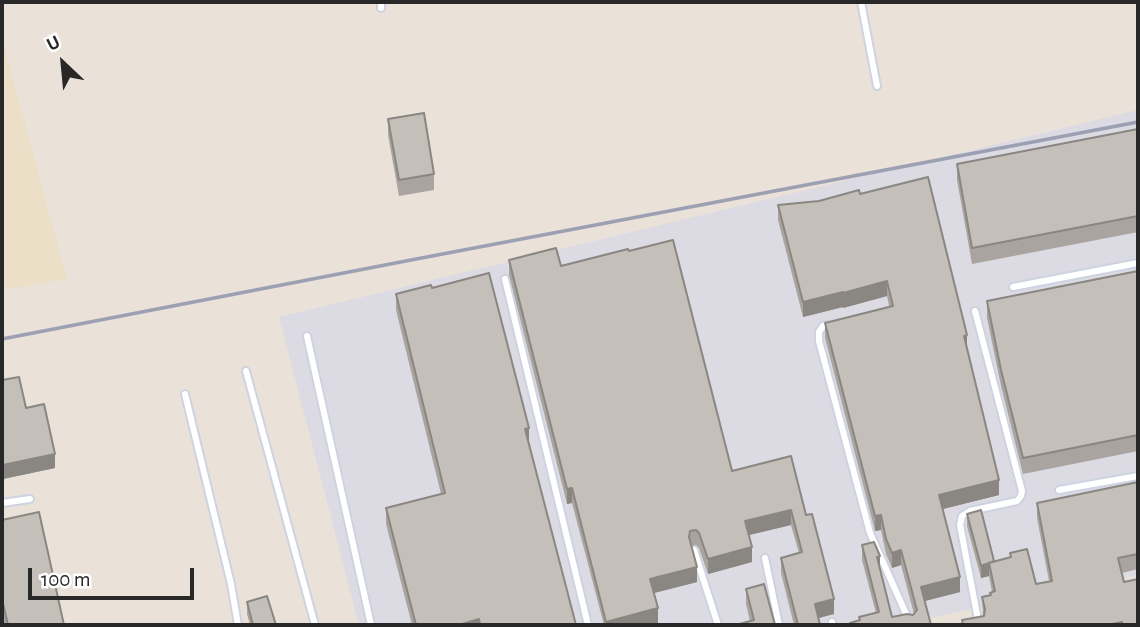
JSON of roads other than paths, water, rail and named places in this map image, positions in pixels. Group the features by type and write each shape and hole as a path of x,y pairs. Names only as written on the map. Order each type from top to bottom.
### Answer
{"lane":[{"path":"861,2 877,86"},
{"path":"1013,287 1138,263"},
{"path":"505,279 588,625"},
{"path":"975,311 1022,491 1017,501 970,510 962,516 960,525 979,625"},
{"path":"835,323 823,326 819,332 819,341 870,533 911,625"},
{"path":"307,336 371,625"},
{"path":"246,371 315,625"},
{"path":"186,394 231,584 238,625"},
{"path":"1059,490 1138,476"},
{"path":"2,503 30,499"},
{"path":"694,550 718,625"},
{"path":"765,558 779,625"}],"railway":[{"path":"2,339 1138,122"}]}
